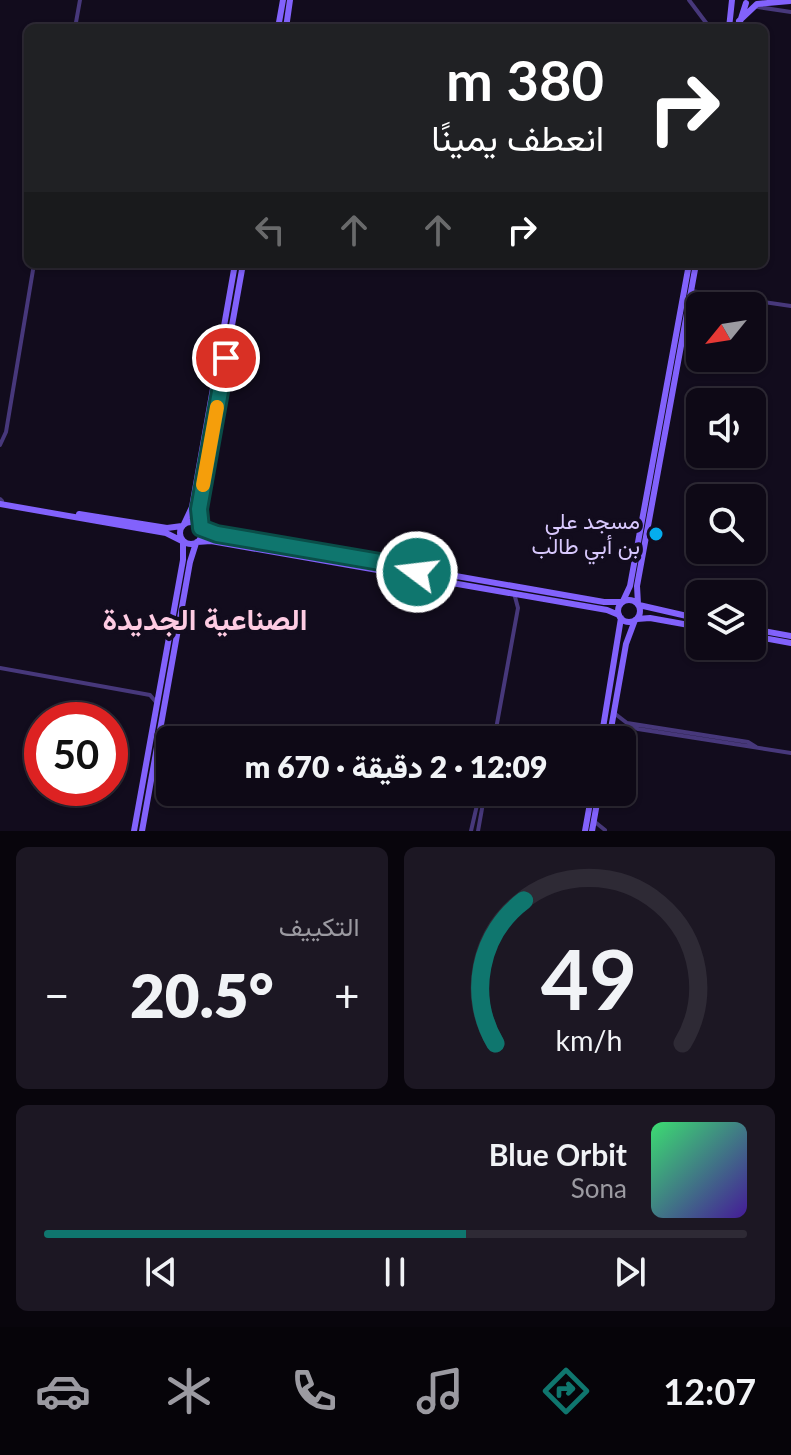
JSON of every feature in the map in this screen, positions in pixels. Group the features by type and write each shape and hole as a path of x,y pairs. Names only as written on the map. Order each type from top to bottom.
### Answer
{"main road":[{"path":"279,24 283,0"},
{"path":"287,24 290,0"},
{"path":"730,24 733,0 749,3 789,1"},
{"path":"738,24 749,3"},
{"path":"234,268 238,272 237,292"},
{"path":"134,831 183,560 179,533 192,507 234,268"},
{"path":"142,831 190,562 202,536 199,509 242,268"},
{"path":"688,268 687,286 691,291"},
{"path":"603,726 622,602 630,586 688,268"},
{"path":"691,291 695,268"},
{"path":"611,726 627,639 636,619 637,586 686,314 682,297"},
{"path":"0,501 167,528 193,522 217,534 604,602 629,599 686,616"},
{"path":"0,501 166,533 182,541 215,542 402,572 607,610 626,621 650,618 686,624"},
{"path":"402,572 415,573 415,568"},
{"path":"433,579 434,574 449,574"},
{"path":"766,632 791,636"},
{"path":"766,639 791,643"},
{"path":"152,726 150,752 155,758"},
{"path":"588,830 591,806"},
{"path":"588,830 594,821 597,806"}],"street":[{"path":"76,24 80,0"},
{"path":"689,0 707,24"},
{"path":"749,3 791,12"},
{"path":"0,445 6,432 33,268"},
{"path":"693,279 703,291"},
{"path":"691,291 791,306"},
{"path":"497,726 518,608 514,593"},
{"path":"518,608 528,595"},
{"path":"0,668 150,695 158,704"},
{"path":"150,695 160,689"},
{"path":"614,711 625,722"},
{"path":"618,726 625,722 677,729 791,753"},
{"path":"471,831 478,806"},
{"path":"478,831 481,806"},
{"path":"594,821 605,831"}],"slow traffic":[{"path":"203,485 217,407"}],"place":[{"name":"مسجد علي بن أبي طالب","path":"656,534"}],"district":[{"name":"الصناعية الجديدة","path":"205,620"}],"route":[{"path":"226,358 199,509 201,528 217,534 415,568 417,572"}]}
